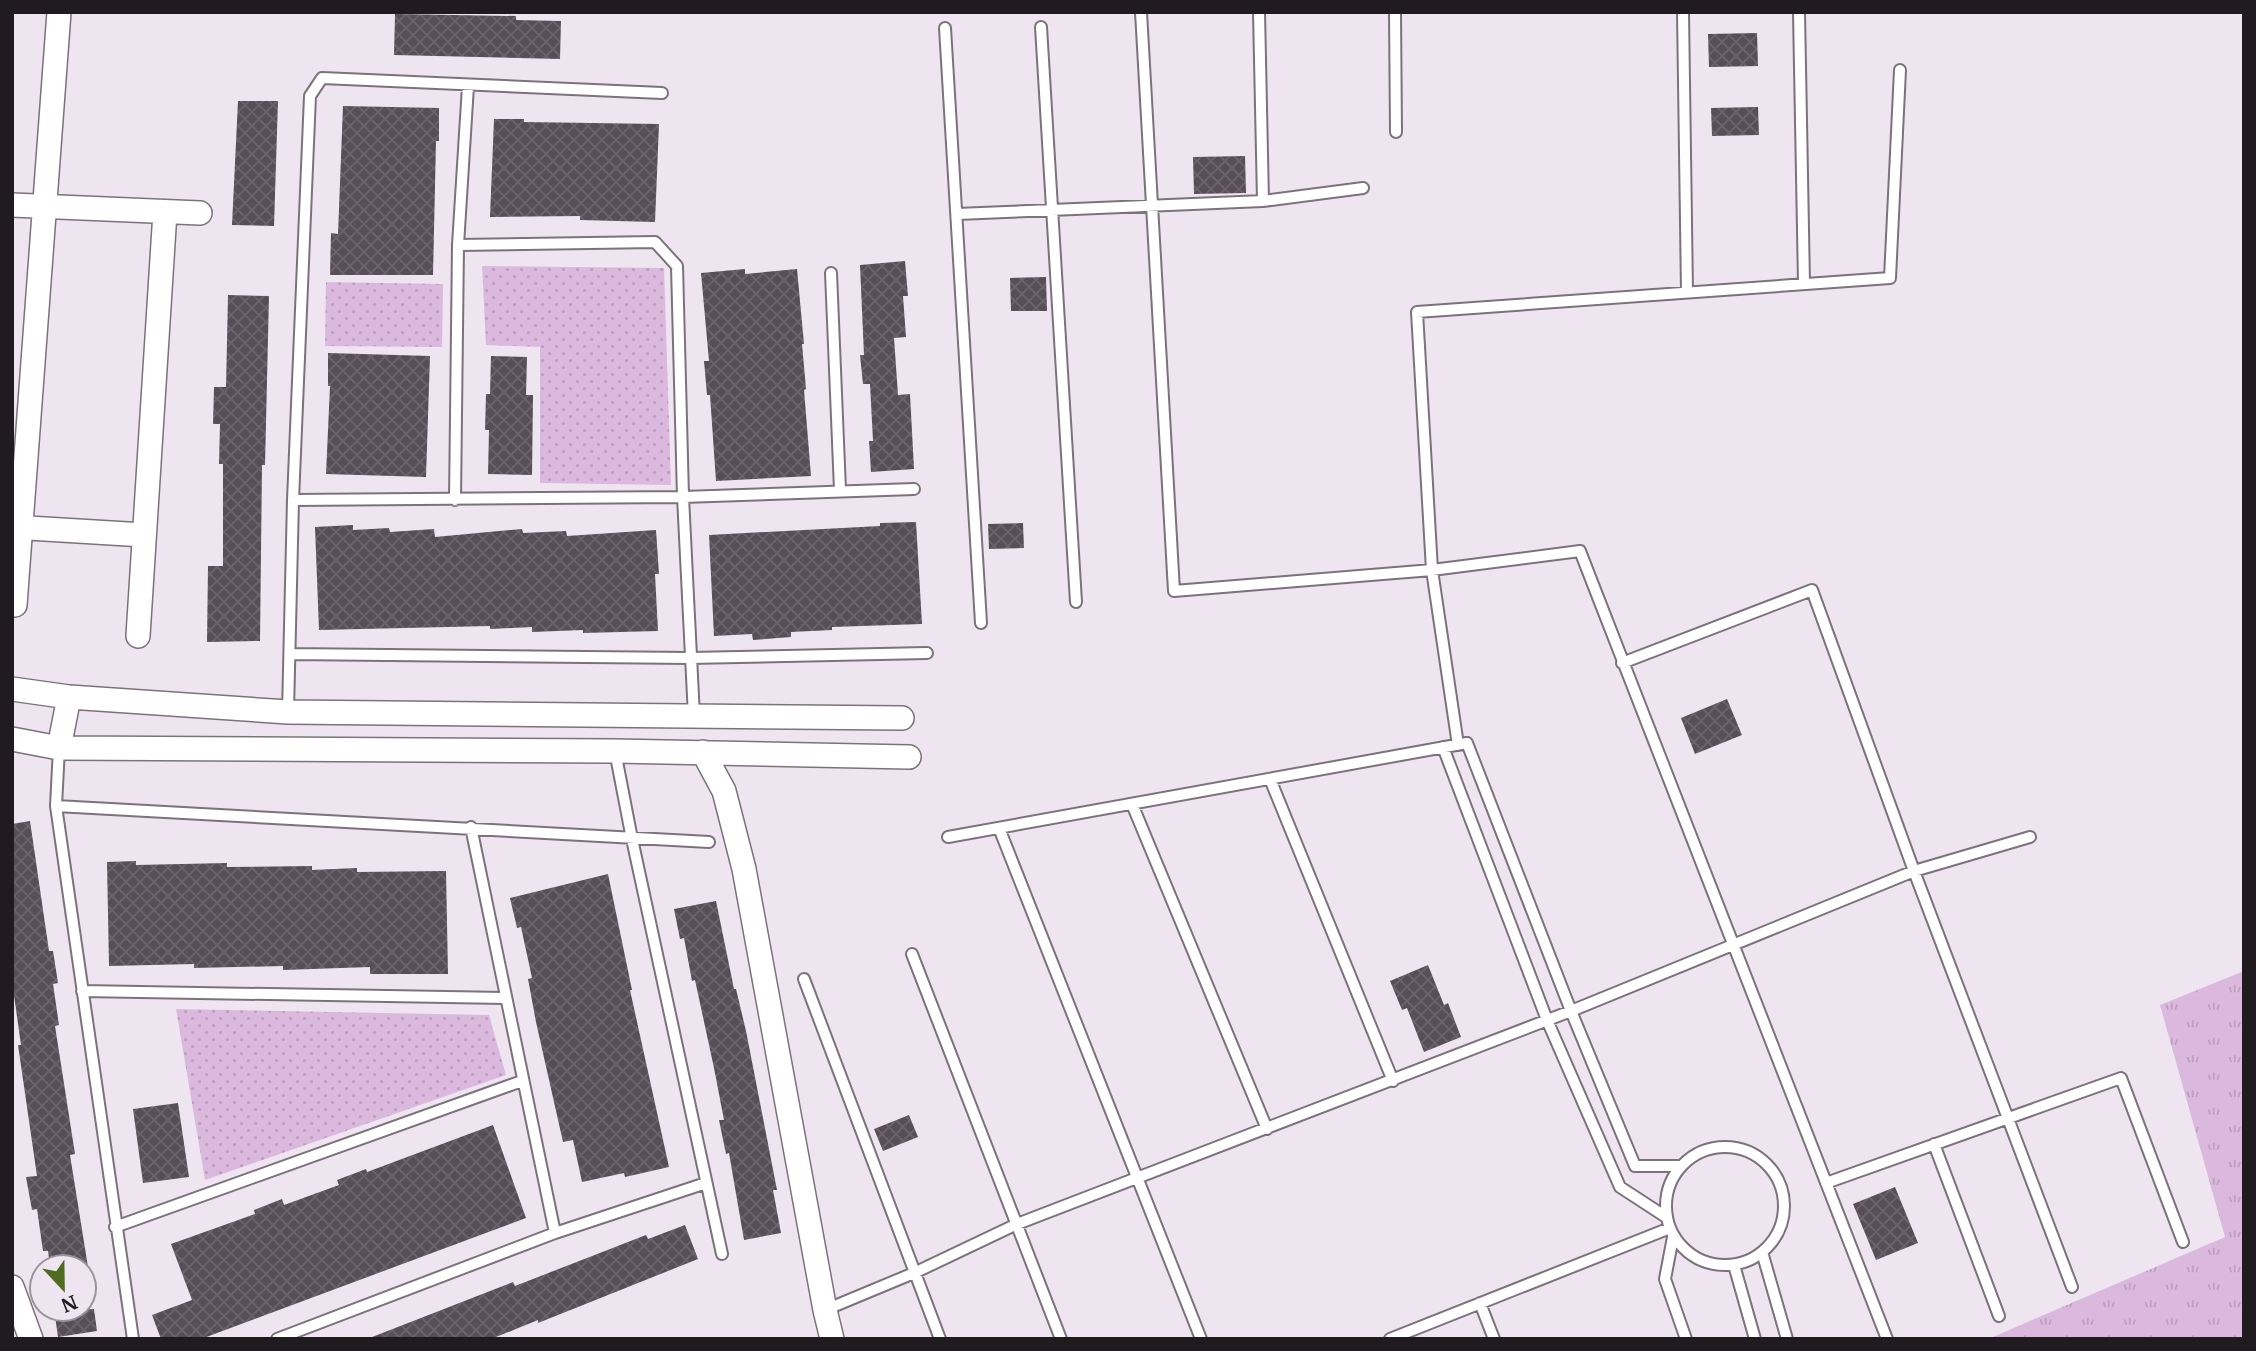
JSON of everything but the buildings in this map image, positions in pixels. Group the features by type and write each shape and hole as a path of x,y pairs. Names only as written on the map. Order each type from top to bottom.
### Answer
{"street":[{"path":"15,605 16,528 59,12"},
{"path":"12,205 200,213"},
{"path":"138,636 165,212"},
{"path":"16,528 144,535"},
{"path":"12,689 69,697 288,712 902,718"},
{"path":"58,748 69,697"},
{"path":"12,739 58,748 615,751 909,757"},
{"path":"703,752 724,791 744,869 832,1339"},
{"path":"12,1287 31,1339"}],"lane":[{"path":"1141,12 1174,591 1432,570 1580,551 1887,1339"},
{"path":"1259,12 1263,201"},
{"path":"1395,12 1396,132"},
{"path":"1683,12 1687,292"},
{"path":"1799,12 1804,284"},
{"path":"1041,27 1076,602"},
{"path":"945,28 981,623"},
{"path":"1458,745 1432,570 1417,312 1890,278 1900,70"},
{"path":"288,712 293,500 310,96 323,78 662,93"},
{"path":"454,500 458,245 468,86"},
{"path":"957,214 1263,201 1363,188"},
{"path":"458,245 655,242 677,266 683,497 694,716"},
{"path":"831,273 840,490"},
{"path":"293,500 683,497 914,489"},
{"path":"1622,663 1812,590 1914,871 2073,1287"},
{"path":"290,654 690,658 927,653"},
{"path":"948,837 1467,743 1635,1166 1681,1166"},
{"path":"1443,747 1547,1020 1620,1187 1670,1227 1687,1252 1714,1265 1734,1265 1754,1258 1770,1245 1781,1227 1785,1211 1783,1191 1774,1172 1760,1157 1741,1148 1717,1147 1697,1154 1681,1166 1666,1197 1670,1227 1665,1279 1686,1339"},
{"path":"58,748 56,806 133,1339"},
{"path":"615,751 722,1254"},
{"path":"1270,779 1393,1080"},
{"path":"1132,804 1267,1129"},
{"path":"56,806 709,842"},
{"path":"471,827 555,1233"},
{"path":"999,828 1201,1339"},
{"path":"825,1310 914,1273 1017,1224 1547,1020 1914,871 2030,837"},
{"path":"912,954 1061,1339"},
{"path":"804,979 940,1339"},
{"path":"82,991 505,998"},
{"path":"1826,1183 2121,1078 2183,1242"},
{"path":"115,1227 522,1081"},
{"path":"1934,1144 1999,1316"},
{"path":"277,1339 555,1233 706,1183"},
{"path":"1390,1339 1670,1227"},
{"path":"1762,1252 1787,1339"},
{"path":"1734,1265 1755,1339"},
{"path":"1480,1303 1494,1339"}],"green space":[{"path":"482,266 664,268 671,485 540,483 540,347 486,345"},
{"path":"326,282 443,284 442,347 325,346"},
{"path":"2244,971 2244,1339 1988,1339 2225,1237 2160,1005"},
{"path":"176,1009 489,1015 506,1075 205,1180"}]}
